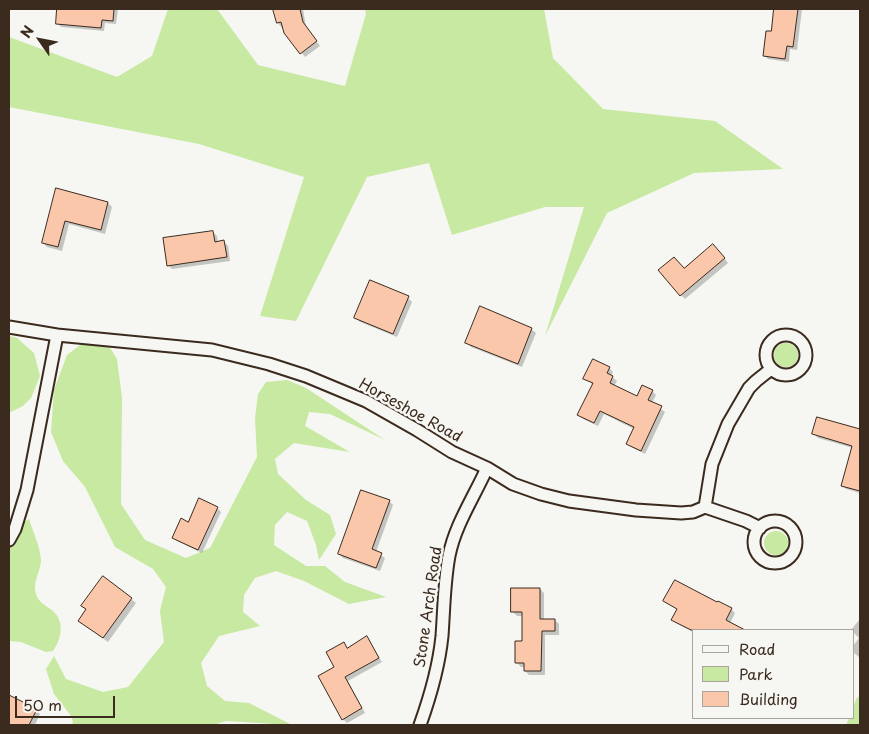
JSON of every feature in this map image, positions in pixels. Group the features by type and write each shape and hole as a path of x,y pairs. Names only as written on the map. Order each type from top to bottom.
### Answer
{"street":[{"name":"Horseshoe Road","path":"9,327 57,335 212,350 269,364 306,376 366,401 452,452 487,468 512,484 569,501 636,510 681,513 692,512 705,507"},
{"path":"9,540 15,529 27,490 57,335"},
{"path":"760,528 746,521 705,507 712,464 728,424 749,388 771,369"},
{"name":"Stone Arch Road","path":"420,725 436,674 442,637 449,555 455,535 487,468"}],"green space":[{"path":"168,9 217,9 258,65 345,86 366,14 365,9 544,9 553,58 603,109 715,121 783,169 694,173 607,213 545,336 584,207 545,207 452,235 429,163 367,177 296,321 260,316 304,177 199,144 9,107 9,37 117,77 152,56"},
{"path":"9,336 17,338 34,353 40,376 31,398 23,406 9,413"},
{"path":"84,342 109,346 117,359 122,398 121,504 145,540 186,558 210,548 257,457 255,418 258,394 266,382 287,380 306,388 385,440 330,414 309,412 305,426 350,452 294,443 275,459 278,474 306,500 330,515 336,534 319,560 316,545 307,521 287,512 275,525 274,545 306,566 325,566 345,582 386,597 349,604 304,581 276,571 255,578 244,595 243,612 260,626 219,636 201,663 207,686 225,701 249,703 292,725 226,721 213,725 73,725 72,717 54,694 46,669 54,656 66,679 103,692 128,687 164,642 160,611 166,587 153,569 115,547 85,487 63,461 51,432 54,390 67,355"},
{"path":"786,343 795,346 798,355 795,364 786,367 777,364 774,355 777,346"},
{"path":"29,519 38,544 41,560 35,585 36,594 40,602 56,614 60,624 60,635 53,651 46,652 21,642 9,641 9,532"},
{"path":"776,531 784,535 788,543 784,551 776,555 768,551 764,543 768,535"},
{"path":"857,697 860,698 860,725 846,725 849,719 854,719 854,704"}],"building":[{"path":"57,9 114,9 113,21 102,20 101,28 56,24"},
{"path":"273,9 300,9 303,22 317,41 300,54 284,33 281,22 277,23"},
{"path":"774,9 798,9 793,47 787,46 785,59 763,56 766,31 771,31"},
{"path":"56,188 108,202 101,230 65,221 58,247 42,243"},
{"path":"213,231 215,242 224,240 227,257 167,266 163,238"},
{"path":"713,244 725,258 680,296 658,270 674,257 684,268"},
{"path":"370,280 409,296 393,334 354,318"},
{"path":"480,306 532,328 518,364 465,343"},
{"path":"593,359 610,367 607,373 613,376 610,383 637,396 642,385 653,390 648,400 662,406 641,451 626,444 634,427 600,411 594,423 577,415 593,383 583,379"},
{"path":"817,417 860,429 860,491 841,486 852,446 812,434"},
{"path":"361,490 390,500 372,549 382,553 376,568 338,554"},
{"path":"199,498 218,507 198,550 172,538 181,518 188,522"},
{"path":"103,576 132,598 103,638 78,621 86,609 81,606"},
{"path":"675,580 732,608 726,620 743,629 691,630 671,620 677,609 663,601"},
{"path":"511,588 540,588 540,619 555,619 555,631 542,631 541,671 524,671 524,663 515,663 515,641 522,641 522,612 511,612"},
{"path":"367,636 379,658 345,677 362,708 342,720 318,676 334,667 326,652 344,642 347,648"},
{"path":"9,695 37,709 29,725 9,725"}]}
